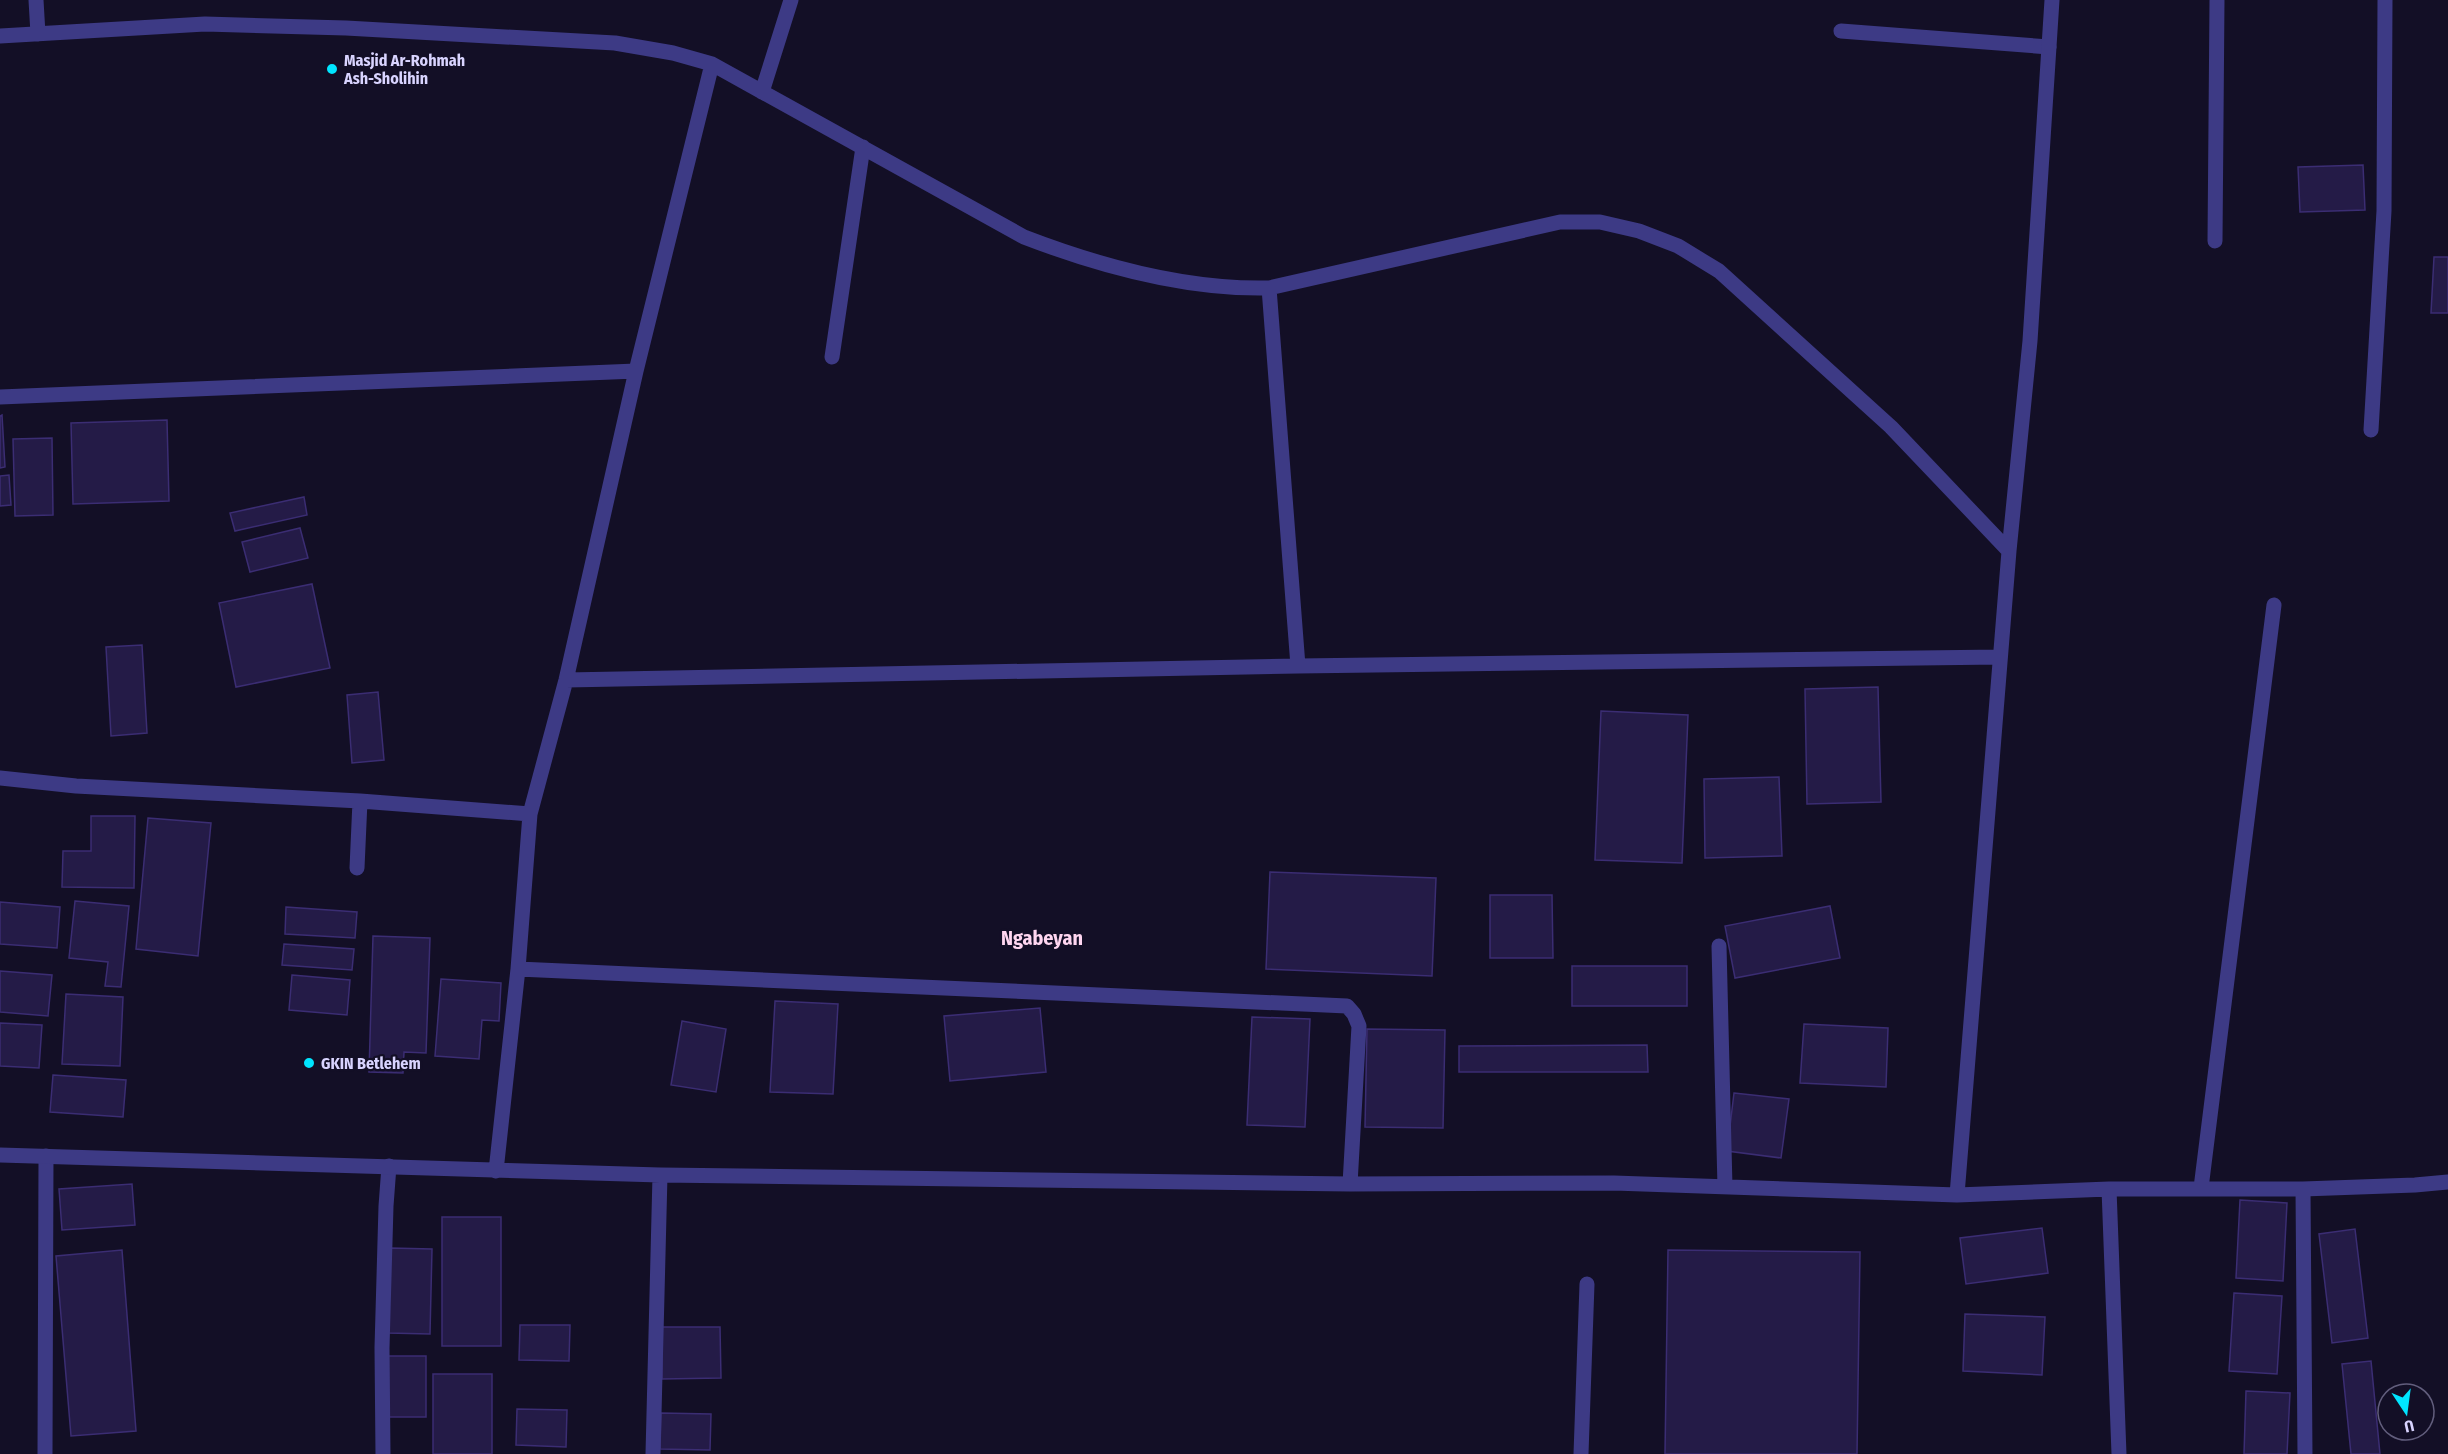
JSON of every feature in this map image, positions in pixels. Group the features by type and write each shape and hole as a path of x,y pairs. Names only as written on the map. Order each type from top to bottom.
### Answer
{"street":[{"path":"36,0 38,34"},
{"path":"762,92 791,0"},
{"path":"1957,1195 2008,551 2030,341 2052,0"},
{"path":"2215,241 2217,0"},
{"path":"2371,430 2384,211 2385,0"},
{"path":"0,36 205,24 346,28 615,43 673,53 712,64 1024,237 1063,252 1117,268 1234,289 1269,288 1560,222 1600,222 1640,231 1678,246 1719,271 1891,427 2008,551"},
{"path":"1841,31 2049,47"},
{"path":"496,1171 518,969 530,814 566,680 636,371 712,64"},
{"path":"832,357 863,147"},
{"path":"1269,288 1298,666"},
{"path":"0,397 636,371"},
{"path":"2201,1188 2274,605"},
{"path":"566,680 1298,666 2000,657"},
{"path":"0,778 76,786 360,801 530,814"},
{"path":"357,868 360,801"},
{"path":"1719,946 1725,1187"},
{"path":"518,969 1347,1006 1354,1014 1359,1026 1350,1184"},
{"path":"0,1155 660,1175 1350,1184 1614,1183 1957,1195 2109,1189 2303,1189 2448,1182"},
{"path":"45,1454 46,1156"},
{"path":"383,1454 382,1348 389,1166"},
{"path":"653,1454 660,1175"},
{"path":"2109,1189 2119,1454"},
{"path":"2303,1189 2304,1454"},
{"path":"1581,1454 1587,1284"}],"building":[{"path":"2363,165 2365,210 2300,212 2298,167"},
{"path":"2434,257 2448,257 2448,313 2431,313"},
{"path":"2,415 5,467 0,468 0,416"},
{"path":"167,420 169,501 73,504 71,423"},
{"path":"52,438 53,515 15,516 13,439"},
{"path":"9,475 11,505 0,506 0,476"},
{"path":"304,497 307,515 235,531 230,513"},
{"path":"300,528 308,558 250,572 242,542"},
{"path":"312,584 330,668 236,687 219,603"},
{"path":"142,645 147,733 111,736 106,647"},
{"path":"1878,687 1881,802 1807,804 1805,689"},
{"path":"378,692 384,760 352,763 347,695"},
{"path":"1601,711 1688,715 1682,863 1595,860"},
{"path":"1779,777 1782,856 1705,858 1704,779"},
{"path":"91,816 135,816 134,888 62,887 63,851 91,851"},
{"path":"148,818 211,823 198,956 136,949"},
{"path":"1270,872 1436,878 1432,976 1266,969"},
{"path":"1490,895 1552,895 1553,958 1490,958"},
{"path":"75,901 129,906 121,987 105,986 108,962 69,958"},
{"path":"0,902 60,907 57,948 0,944"},
{"path":"1830,906 1840,958 1735,978 1725,926"},
{"path":"286,907 357,912 355,938 285,934"},
{"path":"373,936 430,938 426,1053 404,1052 403,1073 369,1072"},
{"path":"284,944 354,949 352,970 282,965"},
{"path":"1572,966 1687,966 1687,1006 1572,1006"},
{"path":"0,971 52,975 48,1016 0,1012"},
{"path":"292,975 350,980 347,1015 289,1010"},
{"path":"441,979 501,983 499,1021 482,1020 479,1059 435,1056"},
{"path":"66,994 123,997 120,1066 62,1064"},
{"path":"775,1001 838,1004 833,1094 770,1092"},
{"path":"1040,1008 1046,1072 950,1081 944,1016"},
{"path":"1252,1017 1310,1019 1305,1127 1247,1125"},
{"path":"682,1021 726,1029 716,1092 671,1085"},
{"path":"0,1023 42,1025 39,1068 0,1066"},
{"path":"1804,1024 1888,1028 1886,1087 1800,1083"},
{"path":"1367,1029 1445,1030 1443,1128 1365,1127"},
{"path":"1647,1045 1648,1072 1459,1072 1459,1046"},
{"path":"53,1075 126,1080 123,1117 50,1112"},
{"path":"1734,1093 1789,1099 1781,1158 1727,1151"},
{"path":"132,1184 135,1225 62,1230 59,1189"},
{"path":"2240,1200 2287,1203 2283,1281 2236,1278"},
{"path":"442,1217 501,1217 501,1346 442,1346"},
{"path":"2042,1228 2048,1273 1966,1284 1960,1238"},
{"path":"2355,1229 2368,1338 2332,1343 2319,1234"},
{"path":"390,1248 432,1249 430,1334 388,1333"},
{"path":"122,1250 136,1431 71,1436 56,1256"},
{"path":"1668,1250 1860,1252 1857,1454 1665,1454"},
{"path":"2234,1293 2282,1296 2277,1374 2229,1371"},
{"path":"1965,1314 2045,1317 2042,1375 1963,1371"},
{"path":"520,1325 570,1325 569,1361 519,1360"},
{"path":"662,1327 720,1327 721,1378 662,1379"},
{"path":"388,1356 426,1356 426,1417 386,1417"},
{"path":"2371,1361 2376,1413 2376,1442 2379,1442 2380,1454 2351,1454 2342,1364"},
{"path":"433,1374 492,1374 492,1454 433,1454"},
{"path":"2246,1391 2290,1393 2287,1454 2244,1454"},
{"path":"517,1409 567,1410 566,1447 516,1445"},
{"path":"661,1413 711,1414 710,1450 660,1449"}],"place":[{"name":"Masjid Ar-Rohmah Ash-Sholihin","path":"332,69"},
{"name":"GKIN Betlehem","path":"309,1063"}],"district":[{"name":"Ngabeyan","path":"1042,938"}]}
